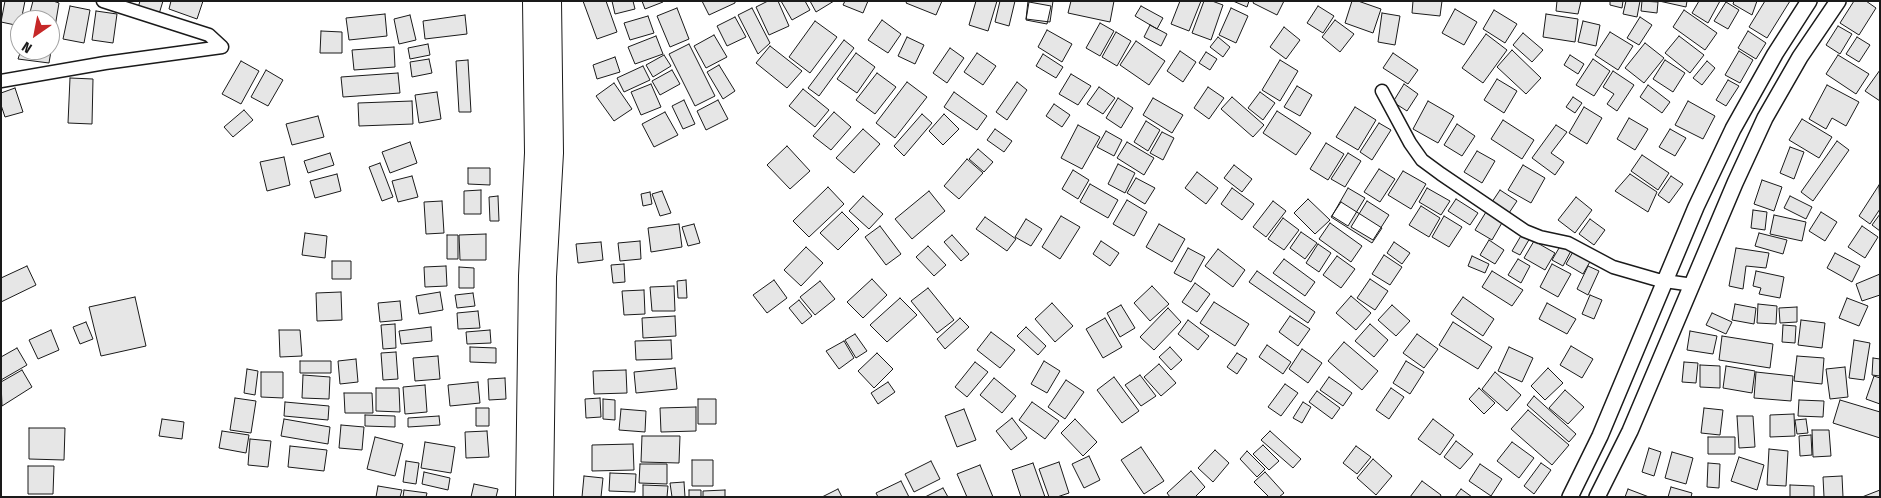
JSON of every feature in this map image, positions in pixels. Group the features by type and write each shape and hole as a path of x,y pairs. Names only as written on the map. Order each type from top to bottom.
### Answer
{"main road":[{"path":"526,497 529,276 535,152 533,1"},
{"path":"543,497 546,277 553,153 551,1"}],"street":[{"path":"1,81 105,63 222,46 209,35 103,1"},
{"path":"1570,497 1600,436 1696,207 1733,129 1774,54 1809,1"},
{"path":"1597,497 1630,431 1735,183 1765,118 1800,57 1838,1"},
{"path":"1382,91 1410,143 1422,160 1525,231 1540,237 1568,243 1612,267 1664,281 1693,285"}],"building":[{"path":"5,1 25,1 23,10 10,10 10,24 1,22"},
{"path":"33,1 53,1 59,3 58,10 31,10"},
{"path":"140,1 163,1 159,14 138,8"},
{"path":"171,1 203,1 197,19 169,9"},
{"path":"583,1 606,1 617,32 597,39"},
{"path":"612,1 633,1 635,9 615,14"},
{"path":"642,1 663,1 663,2 645,9"},
{"path":"702,1 735,1 735,3 709,15"},
{"path":"768,1 778,1 789,26 769,35 756,7"},
{"path":"781,1 805,1 810,10 792,20"},
{"path":"810,1 834,1 816,12"},
{"path":"845,1 868,1 863,13 843,5"},
{"path":"907,1 942,1 936,15 906,3"},
{"path":"976,1 997,1 988,31 969,25"},
{"path":"1000,1 1015,1 1009,26 995,22"},
{"path":"1028,1 1053,1 1050,22 1026,19"},
{"path":"1071,1 1114,1 1110,22 1068,13"},
{"path":"1180,1 1201,1 1189,31 1171,24"},
{"path":"1204,1 1212,1 1223,5 1211,40 1192,33"},
{"path":"1233,1 1249,1 1247,7"},
{"path":"1254,1 1284,1 1277,15 1253,3"},
{"path":"1352,1 1358,1 1381,9 1373,33 1345,23"},
{"path":"1413,1 1442,1 1440,16 1412,13"},
{"path":"1557,1 1581,1 1578,14 1556,11"},
{"path":"1610,1 1623,1 1622,8 1610,5"},
{"path":"1626,1 1640,1 1637,17 1623,14"},
{"path":"1642,1 1658,2 1657,13 1641,11"},
{"path":"1659,1 1687,1 1686,7"},
{"path":"1699,1 1720,1 1708,23 1692,13"},
{"path":"1734,1 1757,1 1752,15 1733,4"},
{"path":"1765,1 1790,1 1767,38 1749,27"},
{"path":"1854,1 1866,1 1876,8 1859,35 1840,23"},
{"path":"1029,2 1051,6 1047,24 1026,20"},
{"path":"1726,2 1739,10 1728,29 1714,21"},
{"path":"70,6 90,10 84,43 63,39"},
{"path":"1141,6 1163,18 1157,29 1135,16"},
{"path":"1318,6 1334,16 1323,33 1307,23"},
{"path":"677,8 689,39 670,47 657,16"},
{"path":"752,8 770,43 758,54 738,15"},
{"path":"1231,8 1248,16 1236,43 1219,35"},
{"path":"1455,9 1477,22 1464,45 1442,33"},
{"path":"1494,10 1517,24 1505,43 1483,29"},
{"path":"1684,10 1717,33 1705,50 1673,27"},
{"path":"96,11 117,14 113,43 92,40"},
{"path":"1382,13 1400,16 1395,45 1378,42"},
{"path":"385,14 387,36 349,40 346,18"},
{"path":"1546,14 1578,19 1575,42 1543,37"},
{"path":"410,15 416,40 399,44 394,19"},
{"path":"465,15 467,34 425,39 423,21"},
{"path":"648,16 654,33 630,40 624,23"},
{"path":"735,17 746,37 727,46 717,26"},
{"path":"1640,17 1652,25 1639,45 1627,38"},
{"path":"882,20 901,34 888,53 868,40"},
{"path":"1335,20 1354,34 1340,52 1322,37"},
{"path":"815,21 837,37 810,73 789,57"},
{"path":"1583,21 1600,25 1596,46 1578,42"},
{"path":"1100,23 1114,31 1100,56 1086,48"},
{"path":"1150,25 1167,34 1161,46 1144,37"},
{"path":"1838,26 1852,34 1840,54 1826,45"},
{"path":"1284,27 1300,40 1286,59 1270,47"},
{"path":"1047,30 1072,44 1062,62 1038,47"},
{"path":"321,31 342,32 342,53 320,53"},
{"path":"1748,31 1766,43 1756,59 1738,48"},
{"path":"1116,32 1131,41 1117,66 1102,57"},
{"path":"1610,32 1633,46 1618,70 1595,55"},
{"path":"1523,33 1543,50 1532,62 1513,45"},
{"path":"1486,34 1507,50 1483,83 1462,68"},
{"path":"714,35 727,57 706,68 694,46"},
{"path":"656,36 663,54 635,64 628,47"},
{"path":"1679,36 1704,55 1690,73 1665,53"},
{"path":"907,37 924,45 915,64 898,56"},
{"path":"1218,37 1230,47 1223,57 1210,47"},
{"path":"1857,37 1870,45 1859,62 1846,54"},
{"path":"844,40 854,48 819,96 808,88"},
{"path":"1136,41 1165,61 1149,85 1120,65"},
{"path":"1645,43 1664,58 1644,83 1625,68"},
{"path":"428,44 430,55 410,59 408,48"},
{"path":"689,44 715,96 695,106 669,54"},
{"path":"770,46 802,71 787,88 756,63"},
{"path":"394,47 395,67 354,70 352,50"},
{"path":"950,48 964,58 947,83 933,73"},
{"path":"1512,50 1541,78 1526,94 1497,67"},
{"path":"1180,51 1196,62 1183,82 1167,71"},
{"path":"1739,51 1753,60 1740,83 1725,75"},
{"path":"1206,52 1217,59 1210,70 1199,63"},
{"path":"856,53 875,67 857,93 837,79"},
{"path":"977,53 996,66 983,85 964,72"},
{"path":"1393,53 1418,70 1408,84 1383,68"},
{"path":"1043,54 1063,67 1056,78 1036,66"},
{"path":"664,55 671,66 653,77 646,65"},
{"path":"1570,55 1584,64 1578,74 1564,65"},
{"path":"1838,55 1869,74 1856,94 1826,74"},
{"path":"615,57 620,72 597,79 593,65"},
{"path":"429,59 432,73 412,77 410,62"},
{"path":"1593,59 1610,71 1594,96 1576,85"},
{"path":"26,60 50,60 49,63"},
{"path":"468,60 471,112 459,112 456,61"},
{"path":"1280,60 1298,71 1280,101 1262,90"},
{"path":"1665,60 1685,73 1673,92 1653,79"},
{"path":"241,61 259,71 241,104 222,94"},
{"path":"1707,61 1715,68 1702,85 1693,78"},
{"path":"719,65 735,91 723,99 707,72"},
{"path":"643,66 650,80 624,92 617,78"},
{"path":"266,70 283,80 268,106 251,97"},
{"path":"672,70 680,84 660,95 652,81"},
{"path":"1880,70 1880,101 1865,91"},
{"path":"1613,71 1634,85 1617,111 1607,104 1614,94 1603,87"},
{"path":"398,73 400,93 343,97 341,77"},
{"path":"877,73 896,87 875,114 856,100"},
{"path":"1071,74 1091,86 1078,105 1059,94"},
{"path":"70,78 93,79 92,124 68,123"},
{"path":"1497,79 1517,91 1504,113 1484,100"},
{"path":"1728,80 1739,86 1726,106 1716,100"},
{"path":"907,82 927,97 895,138 876,123"},
{"path":"1017,82 1027,90 1007,120 996,112"},
{"path":"614,83 632,109 614,121 596,96"},
{"path":"651,84 661,107 641,115 631,92"},
{"path":"1404,84 1418,94 1407,111 1393,102"},
{"path":"1648,85 1670,102 1662,113 1640,97"},
{"path":"1827,85 1859,102 1846,126 1832,118 1826,129 1809,119"},
{"path":"1297,86 1312,95 1300,116 1284,107"},
{"path":"1099,87 1115,98 1103,114 1087,104"},
{"path":"1208,87 1224,98 1209,119 1194,108"},
{"path":"15,88 23,112 5,117 1,105 1,93"},
{"path":"803,89 829,110 815,127 789,106"},
{"path":"437,92 441,119 419,123 415,95"},
{"path":"954,92 987,116 977,130 944,107"},
{"path":"1260,92 1275,103 1263,120 1248,108"},
{"path":"1232,97 1264,125 1253,137 1221,109"},
{"path":"1573,97 1582,103 1575,113 1566,107"},
{"path":"1118,98 1133,108 1121,128 1106,118"},
{"path":"1153,98 1183,115 1172,133 1143,115"},
{"path":"684,100 695,124 683,129 672,106"},
{"path":"718,100 728,119 706,130 697,111"},
{"path":"412,101 413,124 359,126 358,103"},
{"path":"1428,101 1454,116 1438,143 1413,129"},
{"path":"1688,101 1715,116 1703,139 1675,125"},
{"path":"1054,104 1070,115 1062,127 1046,116"},
{"path":"1355,107 1376,120 1358,150 1336,137"},
{"path":"1584,107 1602,118 1587,144 1569,133"},
{"path":"244,110 253,120 233,137 224,127"},
{"path":"1277,111 1311,133 1296,155 1263,133"},
{"path":"665,112 678,135 654,147 642,124"},
{"path":"834,112 851,127 831,150 813,136"},
{"path":"922,114 932,123 904,156 894,146"},
{"path":"944,114 959,129 943,145 929,131"},
{"path":"318,116 324,137 292,145 286,124"},
{"path":"1629,118 1648,129 1635,150 1617,139"},
{"path":"1802,119 1832,137 1819,158 1789,140"},
{"path":"1503,120 1534,140 1522,159 1491,139"},
{"path":"1146,121 1160,130 1148,151 1134,142"},
{"path":"1379,123 1391,130 1372,160 1360,152"},
{"path":"1457,124 1475,136 1462,156 1444,145"},
{"path":"1078,125 1100,137 1082,169 1061,158"},
{"path":"1556,125 1567,132 1551,153 1564,162 1555,175 1532,158"},
{"path":"863,129 880,144 854,173 836,158"},
{"path":"995,129 1012,141 1004,152 987,140"},
{"path":"1670,129 1686,138 1675,156 1659,147"},
{"path":"1106,131 1122,140 1114,156 1097,147"},
{"path":"1162,132 1174,138 1163,160 1150,153"},
{"path":"1837,141 1849,150 1813,201 1801,192"},
{"path":"410,142 417,163 390,173 382,152"},
{"path":"1127,142 1154,158 1144,175 1117,158"},
{"path":"1326,143 1344,154 1328,180 1310,169"},
{"path":"787,146 810,171 790,189 767,165"},
{"path":"1790,147 1804,152 1794,179 1780,173"},
{"path":"978,149 993,162 984,172 969,159"},
{"path":"1477,151 1495,161 1482,183 1464,172"},
{"path":"330,153 334,165 308,173 304,161"},
{"path":"1348,153 1361,161 1345,187 1331,179"},
{"path":"1642,155 1669,173 1658,190 1631,171"},
{"path":"284,157 290,185 267,191 260,162"},
{"path":"967,159 983,173 959,199 944,186"},
{"path":"380,163 393,197 382,201 369,167"},
{"path":"1118,164 1135,173 1125,193 1108,184"},
{"path":"1234,165 1252,179 1242,192 1224,178"},
{"path":"1523,165 1545,178 1531,203 1508,190"},
{"path":"468,168 490,168 490,185 468,184"},
{"path":"1379,169 1395,179 1380,202 1364,192"},
{"path":"1073,170 1089,180 1078,199 1062,189"},
{"path":"1403,171 1426,184 1411,209 1388,195"},
{"path":"1197,172 1218,188 1206,204 1185,188"},
{"path":"337,174 341,191 315,198 310,181"},
{"path":"1630,174 1657,192 1648,212 1615,191"},
{"path":"412,176 418,197 398,202 392,181"},
{"path":"1671,176 1683,184 1669,203 1658,195"},
{"path":"1136,178 1155,188 1145,204 1127,193"},
{"path":"1762,180 1782,187 1774,211 1754,204"},
{"path":"1090,184 1118,200 1108,218 1080,202"},
{"path":"1879,185 1880,209 1870,224 1859,216"},
{"path":"828,187 844,204 809,237 793,221"},
{"path":"1232,188 1254,204 1242,220 1221,204"},
{"path":"1348,188 1365,198 1348,226 1332,216"},
{"path":"1427,188 1450,201 1441,215 1419,202"},
{"path":"481,190 481,214 464,214 464,191"},
{"path":"1500,190 1517,201 1509,213 1492,202"},
{"path":"662,191 671,213 660,216 652,194"},
{"path":"929,191 945,211 912,239 895,219"},
{"path":"650,192 652,204 643,206 641,194"},
{"path":"498,196 499,221 490,221 489,197"},
{"path":"863,196 883,214 869,229 849,211"},
{"path":"1790,196 1812,207 1806,219 1784,208"},
{"path":"1576,197 1592,210 1575,233 1558,220"},
{"path":"1308,199 1330,220 1315,234 1294,213"},
{"path":"1456,199 1478,213 1470,225 1448,211"},
{"path":"1127,200 1147,212 1134,236 1113,224"},
{"path":"442,201 444,233 426,234 424,202"},
{"path":"1273,201 1286,211 1266,237 1253,227"},
{"path":"1367,201 1389,215 1373,240 1351,227"},
{"path":"1341,202 1382,228 1372,243 1331,217"},
{"path":"1421,206 1440,218 1429,237 1409,225"},
{"path":"1753,210 1767,212 1765,230 1751,228"},
{"path":"842,212 859,229 838,250 820,233"},
{"path":"1486,212 1503,221 1492,240 1475,230"},
{"path":"1821,212 1837,222 1825,241 1809,231"},
{"path":"1880,214 1880,231 1872,225"},
{"path":"1774,215 1806,222 1802,241 1770,234"},
{"path":"1061,216 1080,227 1060,259 1042,247"},
{"path":"1444,216 1462,227 1449,247 1432,237"},
{"path":"985,217 1016,239 1007,251 976,229"},
{"path":"1283,218 1299,230 1284,250 1268,239"},
{"path":"1026,219 1042,229 1031,246 1015,237"},
{"path":"1590,219 1605,230 1594,245 1579,234"},
{"path":"1330,223 1362,246 1351,262 1319,239"},
{"path":"679,224 682,247 651,252 648,228"},
{"path":"694,224 700,243 688,246 682,227"},
{"path":"1159,224 1185,239 1172,262 1146,247"},
{"path":"880,226 901,254 886,265 865,237"},
{"path":"1862,226 1878,237 1865,258 1848,247"},
{"path":"1301,232 1317,243 1305,259 1290,248"},
{"path":"305,233 327,236 325,258 302,255"},
{"path":"1759,233 1787,240 1783,254 1755,246"},
{"path":"486,234 486,260 460,260 459,235"},
{"path":"1522,234 1530,238 1520,255 1512,251"},
{"path":"447,235 458,235 458,259 447,259"},
{"path":"952,235 969,254 961,261 944,242"},
{"path":"1489,240 1504,250 1495,264 1480,255"},
{"path":"640,241 641,259 620,261 618,243"},
{"path":"1101,241 1119,253 1110,266 1093,254"},
{"path":"1534,241 1555,253 1545,270 1524,258"},
{"path":"601,242 603,260 578,263 576,244"},
{"path":"1394,242 1410,253 1402,264 1387,253"},
{"path":"1562,243 1572,249 1563,266 1552,260"},
{"path":"1318,244 1331,253 1319,272 1306,263"},
{"path":"928,246 946,265 934,276 916,257"},
{"path":"806,247 823,263 801,286 784,270"},
{"path":"1188,248 1205,257 1191,282 1174,273"},
{"path":"1736,248 1769,253 1766,268 1746,266 1743,289 1729,286"},
{"path":"1218,249 1245,270 1233,287 1205,266"},
{"path":"1574,250 1591,260 1583,274 1566,264"},
{"path":"1835,253 1860,266 1852,282 1827,268"},
{"path":"1384,255 1402,267 1390,285 1372,274"},
{"path":"1337,256 1355,269 1341,288 1323,275"},
{"path":"1472,256 1489,264 1485,273 1468,266"},
{"path":"1284,259 1315,282 1305,296 1273,273"},
{"path":"1518,259 1530,266 1521,283 1508,275"},
{"path":"332,261 351,261 351,279 332,279"},
{"path":"624,264 625,282 613,283 611,265"},
{"path":"1552,264 1571,274 1558,297 1540,287"},
{"path":"27,266 36,285 1,302 1,278"},
{"path":"446,266 447,286 425,287 424,267"},
{"path":"1588,266 1599,271 1588,295 1577,289"},
{"path":"459,267 474,268 474,288 459,288"},
{"path":"1257,271 1315,312 1308,323 1249,282"},
{"path":"1492,271 1523,290 1512,306 1482,287"},
{"path":"1756,271 1784,277 1780,298 1759,294 1761,288 1753,286"},
{"path":"1880,274 1880,295 1862,301 1856,284"},
{"path":"872,279 887,295 863,318 847,302"},
{"path":"1370,279 1388,291 1375,310 1357,298"},
{"path":"686,280 687,298 678,298 677,281"},
{"path":"774,280 787,298 767,313 753,295"},
{"path":"820,281 835,299 815,315 800,297"},
{"path":"1195,283 1210,294 1197,312 1182,302"},
{"path":"674,286 675,311 652,311 650,287"},
{"path":"1152,286 1169,304 1150,321 1134,303"},
{"path":"928,288 954,320 937,333 911,301"},
{"path":"644,290 645,314 624,315 622,291"},
{"path":"341,292 342,320 317,321 316,293"},
{"path":"440,292 443,310 419,314 416,296"},
{"path":"473,293 475,306 457,308 455,295"},
{"path":"1590,295 1602,300 1594,319 1582,314"},
{"path":"1351,296 1371,313 1356,330 1336,313"},
{"path":"135,297 146,346 101,356 89,307"},
{"path":"1463,297 1494,319 1483,336 1451,314"},
{"path":"900,298 917,315 887,342 870,325"},
{"path":"1847,298 1868,306 1859,326 1839,318"},
{"path":"799,300 812,316 802,324 789,308"},
{"path":"400,301 402,320 380,322 378,303"},
{"path":"1214,302 1249,324 1235,346 1200,323"},
{"path":"1052,303 1073,326 1055,342 1035,319"},
{"path":"1547,303 1576,319 1567,334 1539,319"},
{"path":"1735,304 1756,308 1754,324 1732,320"},
{"path":"1758,304 1777,306 1776,324 1757,323"},
{"path":"1121,305 1135,328 1120,337 1107,313"},
{"path":"1392,305 1410,321 1396,336 1378,320"},
{"path":"1797,307 1797,322 1780,323 1779,308"},
{"path":"1168,308 1181,322 1154,350 1140,337"},
{"path":"478,311 480,328 458,329 457,313"},
{"path":"1712,313 1732,322 1726,334 1706,325"},
{"path":"675,316 676,336 643,338 642,318"},
{"path":"1290,316 1310,329 1298,346 1279,332"},
{"path":"960,318 969,327 945,349 937,339"},
{"path":"1105,318 1122,347 1103,358 1086,329"},
{"path":"1188,320 1209,336 1198,350 1178,334"},
{"path":"1801,320 1825,323 1822,348 1798,345"},
{"path":"86,322 93,339 80,344 73,327"},
{"path":"1453,322 1492,347 1478,369 1439,345"},
{"path":"395,324 396,348 383,349 381,325"},
{"path":"1370,324 1388,340 1374,357 1355,341"},
{"path":"1783,325 1796,326 1795,343 1782,342"},
{"path":"431,327 432,341 401,344 399,331"},
{"path":"1026,327 1046,346 1038,355 1017,336"},
{"path":"51,330 59,350 38,359 29,340"},
{"path":"279,330 300,330 302,356 280,357"},
{"path":"490,330 491,343 467,344 466,332"},
{"path":"1690,331 1717,336 1713,354 1687,350"},
{"path":"991,332 1015,350 1000,368 977,350"},
{"path":"855,334 867,351 856,358 845,340"},
{"path":"1417,334 1438,349 1424,368 1403,353"},
{"path":"1722,336 1773,344 1770,368 1719,360"},
{"path":"671,340 672,359 636,360 635,341"},
{"path":"1854,340 1870,343 1864,380 1849,378"},
{"path":"844,341 854,358 839,369 826,351"},
{"path":"1344,342 1378,371 1362,390 1328,361"},
{"path":"1267,345 1291,362 1283,374 1259,357"},
{"path":"1571,346 1593,359 1582,378 1560,365"},
{"path":"470,347 496,348 496,363 470,362"},
{"path":"1170,347 1182,360 1171,370 1159,357"},
{"path":"1509,347 1533,358 1522,382 1498,371"},
{"path":"17,348 27,365 1,380 1,357"},
{"path":"1302,349 1322,363 1308,383 1289,369"},
{"path":"396,352 398,379 383,380 381,353"},
{"path":"877,353 893,369 874,388 858,371"},
{"path":"1237,353 1247,359 1237,374 1227,367"},
{"path":"438,356 440,379 415,381 413,358"},
{"path":"1797,356 1824,358 1822,384 1794,381"},
{"path":"1873,358 1880,359 1880,376 1872,375"},
{"path":"356,359 358,382 340,384 338,361"},
{"path":"300,361 331,361 331,373 300,373"},
{"path":"1044,361 1060,371 1047,393 1031,384"},
{"path":"1406,361 1424,372 1410,394 1393,383"},
{"path":"975,362 988,372 967,397 955,387"},
{"path":"1684,362 1698,363 1696,383 1682,382"},
{"path":"1159,364 1176,383 1161,396 1144,377"},
{"path":"1700,365 1720,366 1720,388 1700,387"},
{"path":"1726,366 1755,371 1752,393 1723,388"},
{"path":"1845,367 1848,397 1830,399 1826,369"},
{"path":"675,368 677,389 636,393 634,372"},
{"path":"1548,368 1563,383 1545,400 1531,386"},
{"path":"247,369 258,371 255,395 244,393"},
{"path":"22,370 32,387 2,406 1,382"},
{"path":"626,370 627,393 594,394 593,371"},
{"path":"261,372 283,372 283,398 261,397"},
{"path":"1495,372 1521,395 1507,411 1482,389"},
{"path":"1756,372 1793,376 1791,401 1754,398"},
{"path":"303,375 330,377 329,399 302,398"},
{"path":"1140,375 1156,396 1141,406 1125,385"},
{"path":"1874,376 1880,378 1880,404 1866,399"},
{"path":"1114,377 1139,411 1122,423 1097,390"},
{"path":"1329,377 1352,393 1343,406 1320,390"},
{"path":"505,378 506,399 489,400 488,379"},
{"path":"994,378 1016,396 1002,413 980,395"},
{"path":"1066,380 1084,392 1065,419 1048,407"},
{"path":"478,382 480,403 450,406 448,385"},
{"path":"888,382 895,392 878,404 871,393"},
{"path":"1285,384 1298,393 1281,416 1268,407"},
{"path":"425,385 427,412 405,414 403,387"},
{"path":"376,388 399,388 400,412 376,411"},
{"path":"1391,388 1404,397 1389,419 1376,410"},
{"path":"1479,388 1495,403 1484,414 1469,399"},
{"path":"1565,390 1584,407 1568,424 1549,408"},
{"path":"1317,391 1340,408 1332,419 1309,402"},
{"path":"344,393 372,393 373,413 345,413"},
{"path":"1534,396 1576,434 1569,442 1527,405"},
{"path":"235,398 256,401 251,433 230,430"},
{"path":"600,398 601,417 586,418 585,399"},
{"path":"603,399 615,400 615,420 603,419"},
{"path":"698,399 716,399 716,424 698,424"},
{"path":"1799,400 1824,401 1823,417 1798,416"},
{"path":"1840,400 1880,412 1880,438 1833,423"},
{"path":"285,402 329,406 328,420 284,416"},
{"path":"1032,402 1059,421 1045,439 1019,420"},
{"path":"1303,402 1311,407 1302,423 1293,418"},
{"path":"696,407 696,431 661,432 660,408"},
{"path":"476,408 489,408 489,426 476,426"},
{"path":"1704,408 1723,410 1720,435 1701,433"},
{"path":"621,409 646,411 645,432 619,430"},
{"path":"964,409 976,440 957,447 945,416"},
{"path":"1528,410 1569,445 1552,465 1511,429"},
{"path":"1794,414 1795,436 1770,437 1770,415"},
{"path":"365,415 395,416 395,427 365,426"},
{"path":"439,416 440,425 408,427 408,418"},
{"path":"1737,416 1753,416 1755,447 1739,448"},
{"path":"1012,418 1027,438 1011,450 996,431"},
{"path":"162,419 184,422 182,439 159,436"},
{"path":"284,419 330,427 328,444 281,436"},
{"path":"1075,419 1097,442 1083,456 1061,433"},
{"path":"1433,419 1454,435 1440,455 1418,439"},
{"path":"1806,419 1808,433 1797,434 1795,420"},
{"path":"341,425 364,427 362,450 339,448"},
{"path":"29,428 65,428 64,460 29,459"},
{"path":"1812,430 1829,430 1831,456 1813,457"},
{"path":"222,431 249,435 246,453 219,448"},
{"path":"487,431 489,457 466,458 465,432"},
{"path":"1270,431 1301,459 1293,468 1261,440"},
{"path":"1811,435 1812,455 1800,456 1799,436"},
{"path":"642,436 680,436 679,463 641,462"},
{"path":"375,437 403,444 395,476 367,469"},
{"path":"1708,437 1735,437 1735,454 1708,454"},
{"path":"250,439 271,441 268,467 248,465"},
{"path":"1456,441 1473,454 1460,469 1444,457"},
{"path":"425,442 455,447 451,473 421,468"},
{"path":"1512,442 1534,458 1519,478 1497,461"},
{"path":"633,444 634,470 592,471 592,445"},
{"path":"1263,445 1279,461 1269,470 1253,454"},
{"path":"290,446 327,450 324,471 288,467"},
{"path":"1356,446 1371,457 1357,474 1343,463"},
{"path":"1141,447 1164,481 1144,494 1121,460"},
{"path":"1649,448 1661,452 1654,476 1642,472"},
{"path":"1769,449 1788,451 1786,486 1767,485"},
{"path":"1215,450 1229,463 1213,482 1198,468"},
{"path":"1247,451 1265,469 1257,477 1240,459"},
{"path":"1672,452 1693,458 1686,484 1665,478"},
{"path":"1089,456 1100,480 1084,488 1072,464"},
{"path":"1739,457 1764,465 1757,490 1731,481"},
{"path":"1373,459 1392,476 1376,495 1357,478"},
{"path":"692,460 713,460 713,486 692,486"},
{"path":"406,461 419,463 416,484 403,482"},
{"path":"931,461 940,479 914,492 905,474"},
{"path":"1059,462 1069,493 1057,497 1049,497 1039,469"},
{"path":"1033,463 1045,497 1021,497 1012,470"},
{"path":"1541,463 1551,470 1534,494 1524,486"},
{"path":"1708,463 1720,464 1719,488 1707,487"},
{"path":"640,464 667,464 667,484 639,483"},
{"path":"1480,464 1502,479 1491,496 1469,481"},
{"path":"980,465 993,497 967,497 957,474"},
{"path":"28,466 54,466 53,494 28,494"},
{"path":"1191,471 1205,487 1195,497 1170,497 1167,493"},
{"path":"424,472 450,478 448,490 422,484"},
{"path":"1265,472 1284,493 1279,497 1269,497 1254,482"},
{"path":"610,473 636,474 635,492 609,491"},
{"path":"584,476 603,478 601,497 582,497"},
{"path":"1842,476 1843,497 1824,497 1823,477"},
{"path":"901,481 909,497 878,497 876,493"},
{"path":"1422,481 1441,495 1440,497 1410,497"},
{"path":"684,482 685,497 672,497 670,483"},
{"path":"474,484 498,489 496,497 471,497"},
{"path":"643,485 668,486 667,497 643,497"},
{"path":"1790,485 1814,486 1814,497 1790,497"},
{"path":"378,486 402,490 400,497 376,497"},
{"path":"1671,487 1692,493 1691,497 1668,497"},
{"path":"943,488 948,497 925,497"},
{"path":"838,489 842,497 822,497"},
{"path":"1461,489 1472,497 1455,497"},
{"path":"1628,489 1649,497 1625,497"},
{"path":"404,490 427,493 426,497 403,497"},
{"path":"689,490 701,490 701,497 689,497"},
{"path":"725,490 725,497 703,497 703,491"},
{"path":"1880,490 1880,497 1862,497"}]}
